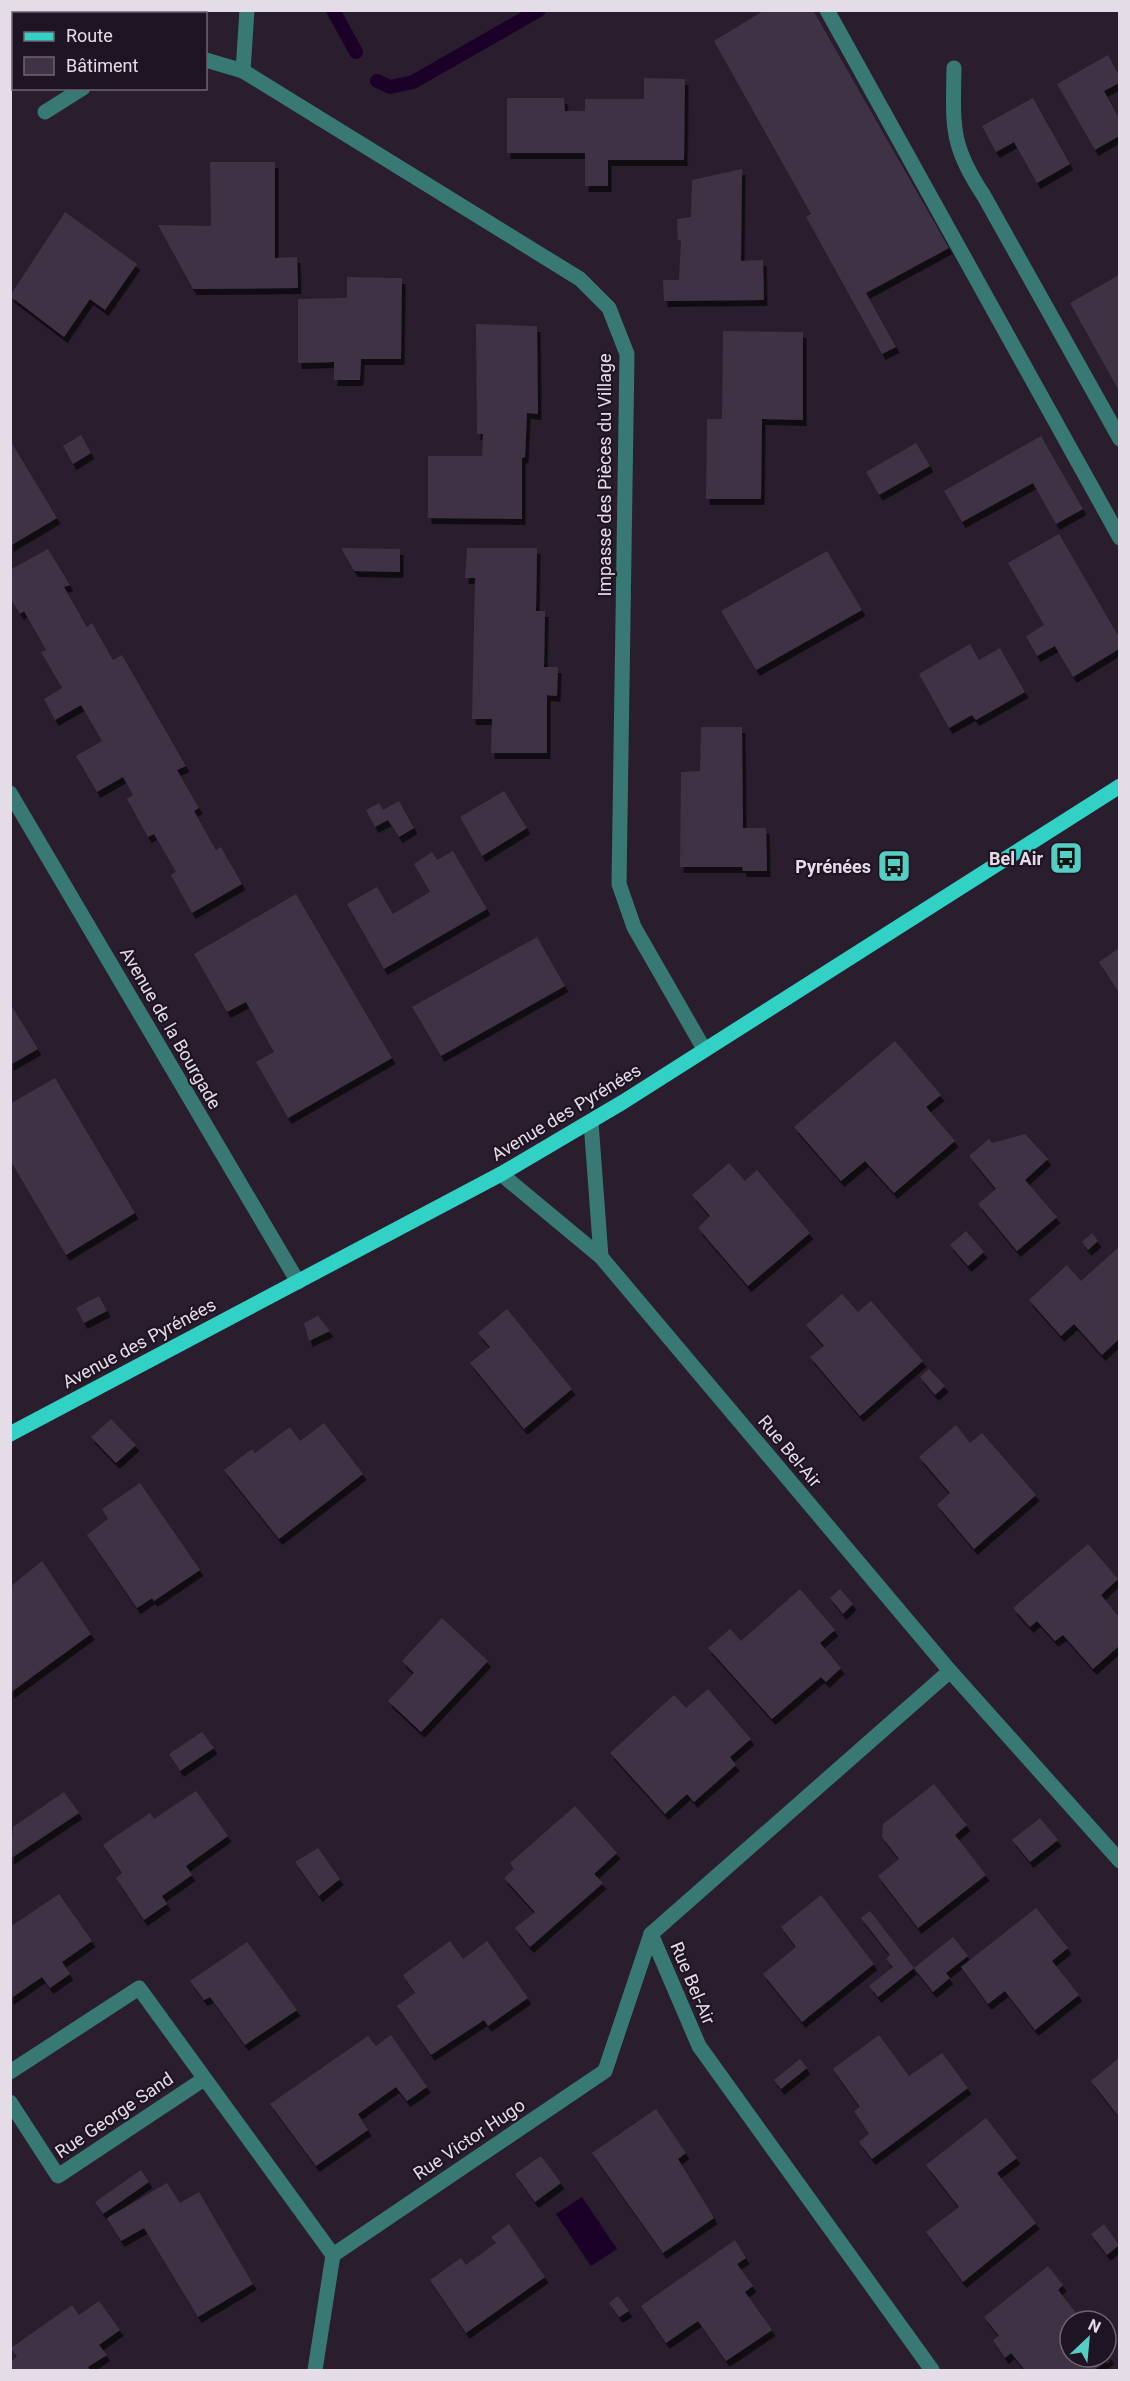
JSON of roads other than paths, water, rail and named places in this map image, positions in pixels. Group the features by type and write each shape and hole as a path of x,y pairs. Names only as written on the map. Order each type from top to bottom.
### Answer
{"main road":[{"name":"Avenue des Pyrénées","path":"10,1434 210,1326 501,1174 591,1122 1119,786"}],"street":[{"path":"243,71 247,10"},
{"path":"827,10 1119,538"},
{"name":"Impasse des Pièces du Village","path":"207,60 243,71 580,279 609,308 627,354 619,884 634,927 704,1049"},
{"path":"954,68 953,132 966,169 1119,439"},
{"path":"45,112 80,90"},
{"name":"Avenue de la Bourgade","path":"10,793 298,1282"},
{"path":"591,1122 601,1257"},
{"name":"Rue Bel-Air","path":"501,1174 601,1257 950,1671 1119,1861"},
{"name":"Rue Bel-Air","path":"932,2370 699,2046 651,1934 950,1671"},
{"name":"Rue Victor Hugo","path":"333,2255 605,2071 651,1934"},
{"name":"Rue George Sand","path":"10,2072 139,1988 333,2255"},
{"name":"Rue George Sand","path":"10,2102 58,2176 204,2079"},
{"path":"315,2370 333,2255"}],"waterway":[{"path":"333,10 356,52"},
{"path":"377,81 390,87 413,82 539,10"}],"place":[{"name":"Bel Air","path":"1066,858"},
{"name":"Pyrénées","path":"894,866"}]}
